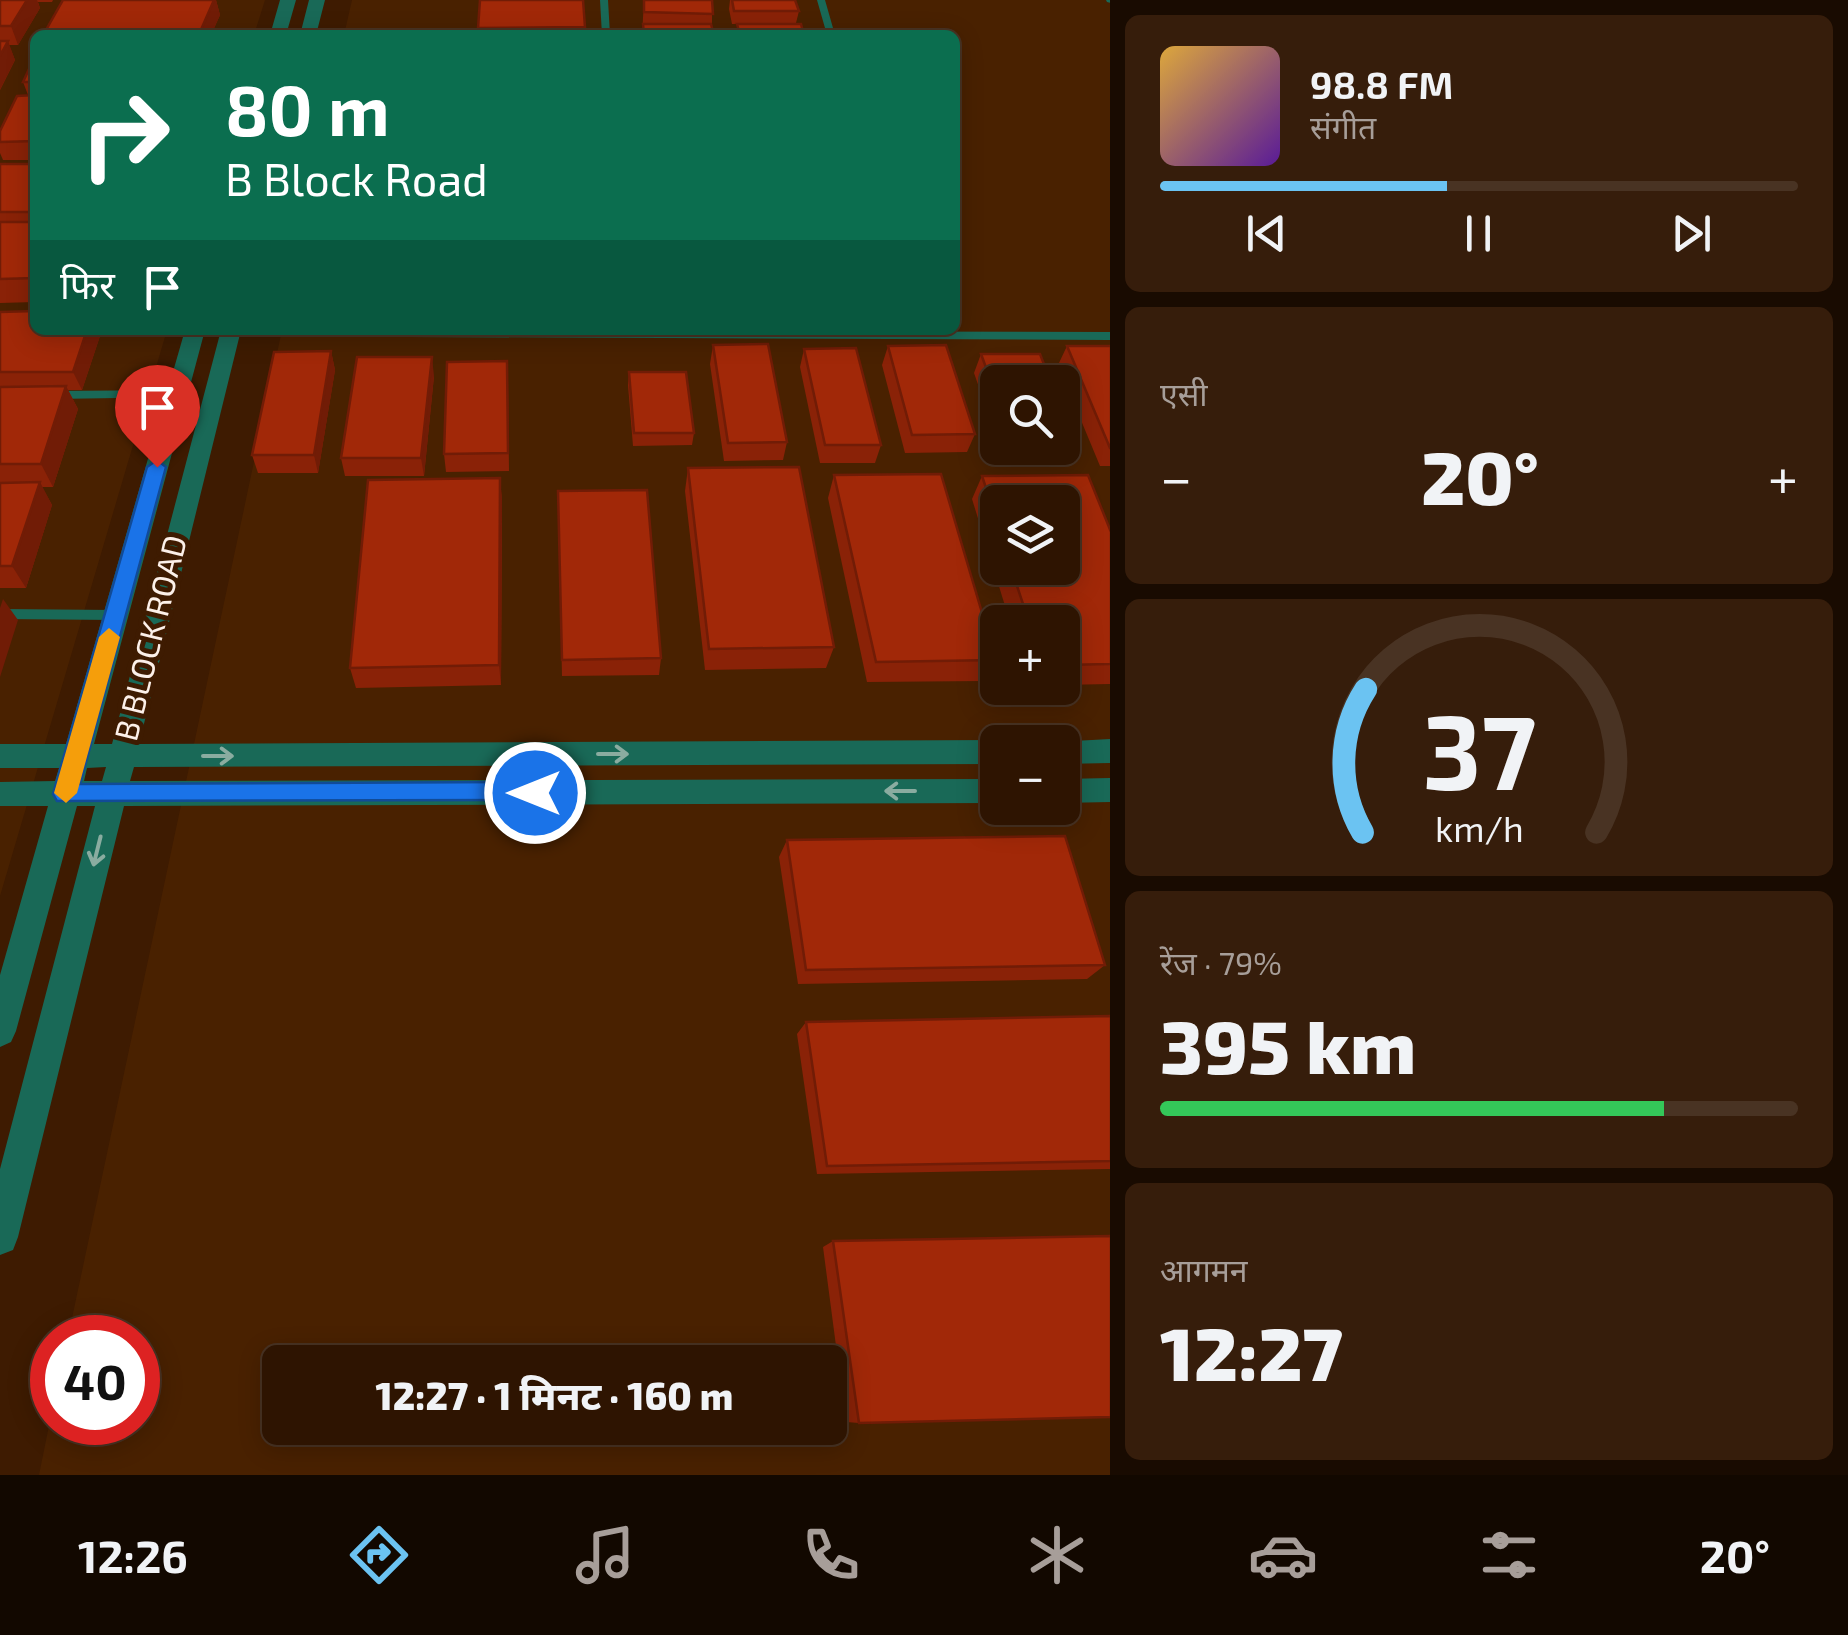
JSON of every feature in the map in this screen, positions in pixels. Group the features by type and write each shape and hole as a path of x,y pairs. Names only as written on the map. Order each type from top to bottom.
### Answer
{"street":[{"path":"279,30 288,0"},
{"path":"309,30 317,0"},
{"name":"B BLOCK ROAD","path":"0,1032 194,335"},
{"name":"B BLOCK ROAD","path":"0,1237 229,335"},
{"path":"0,756 980,752"},
{"path":"1080,752 1110,752"},
{"path":"1080,791 1110,790"},
{"path":"0,794 980,791"}],"lane":[{"path":"604,0 606,30"},
{"path":"822,0 830,30"},
{"path":"960,333 1110,336"},
{"path":"38,395 178,394"},
{"path":"0,614 116,614"}],"shaded area":[{"path":"0,0 265,0 256,30 30,30 30,335 166,335 0,896"},
{"path":"352,0 1110,0 1110,1475 39,1475 45,1445 160,1445 160,1315 73,1315 281,335 960,335 960,30 345,30"}],"building":[{"path":"0,0 27,0 11,26 0,26"},
{"path":"63,0 214,0 201,30 46,30"},
{"path":"480,0 583,0 585,27 478,28"},
{"path":"644,0 712,0 713,14 644,12"},
{"path":"732,0 795,0 799,11 734,11"},
{"path":"643,24 711,24 713,30 644,30"},
{"path":"737,24 801,24 803,30 739,30"},
{"path":"30,95 30,141 0,142 0,131 17,96"},
{"path":"0,164 30,164 30,212 0,212"},
{"path":"0,222 30,222 30,278 0,279"},
{"path":"30,311 30,335 85,335 73,372 0,372 0,312"},
{"path":"768,344 787,442 728,443 713,345"},
{"path":"946,345 975,434 912,435 888,346"},
{"path":"1067,346 1110,346 1110,448 1080,377 1080,365 1075,365"},
{"path":"856,348 881,445 825,445 804,349"},
{"path":"331,351 314,455 252,455 274,352"},
{"path":"981,354 1040,354 1044,365 985,365"},
{"path":"357,357 432,357 421,458 341,458"},
{"path":"507,361 508,453 444,454 447,362"},
{"path":"629,372 686,372 694,433 634,433"},
{"path":"66,386 41,464 0,464 0,387"},
{"path":"799,467 834,647 709,649 688,468"},
{"path":"941,474 980,606 980,660 876,662 834,475"},
{"path":"1088,475 1110,530 1110,664 1080,665 1080,605 1023,605 1017,585 1080,585 1080,485 985,485 982,476"},
{"path":"500,478 499,665 350,668 368,480"},
{"path":"40,482 12,566 0,566 0,483"},
{"path":"647,490 661,658 562,660 558,491"},
{"path":"1065,836 1105,965 806,970 787,840"},
{"path":"1110,1016 1110,1161 827,1166 806,1022"},
{"path":"1110,1236 1110,1417 859,1423 833,1241"}],"slow traffic":[{"path":"66,793 109,637"}],"route":[{"path":"157,467 65,794 535,793"}]}
